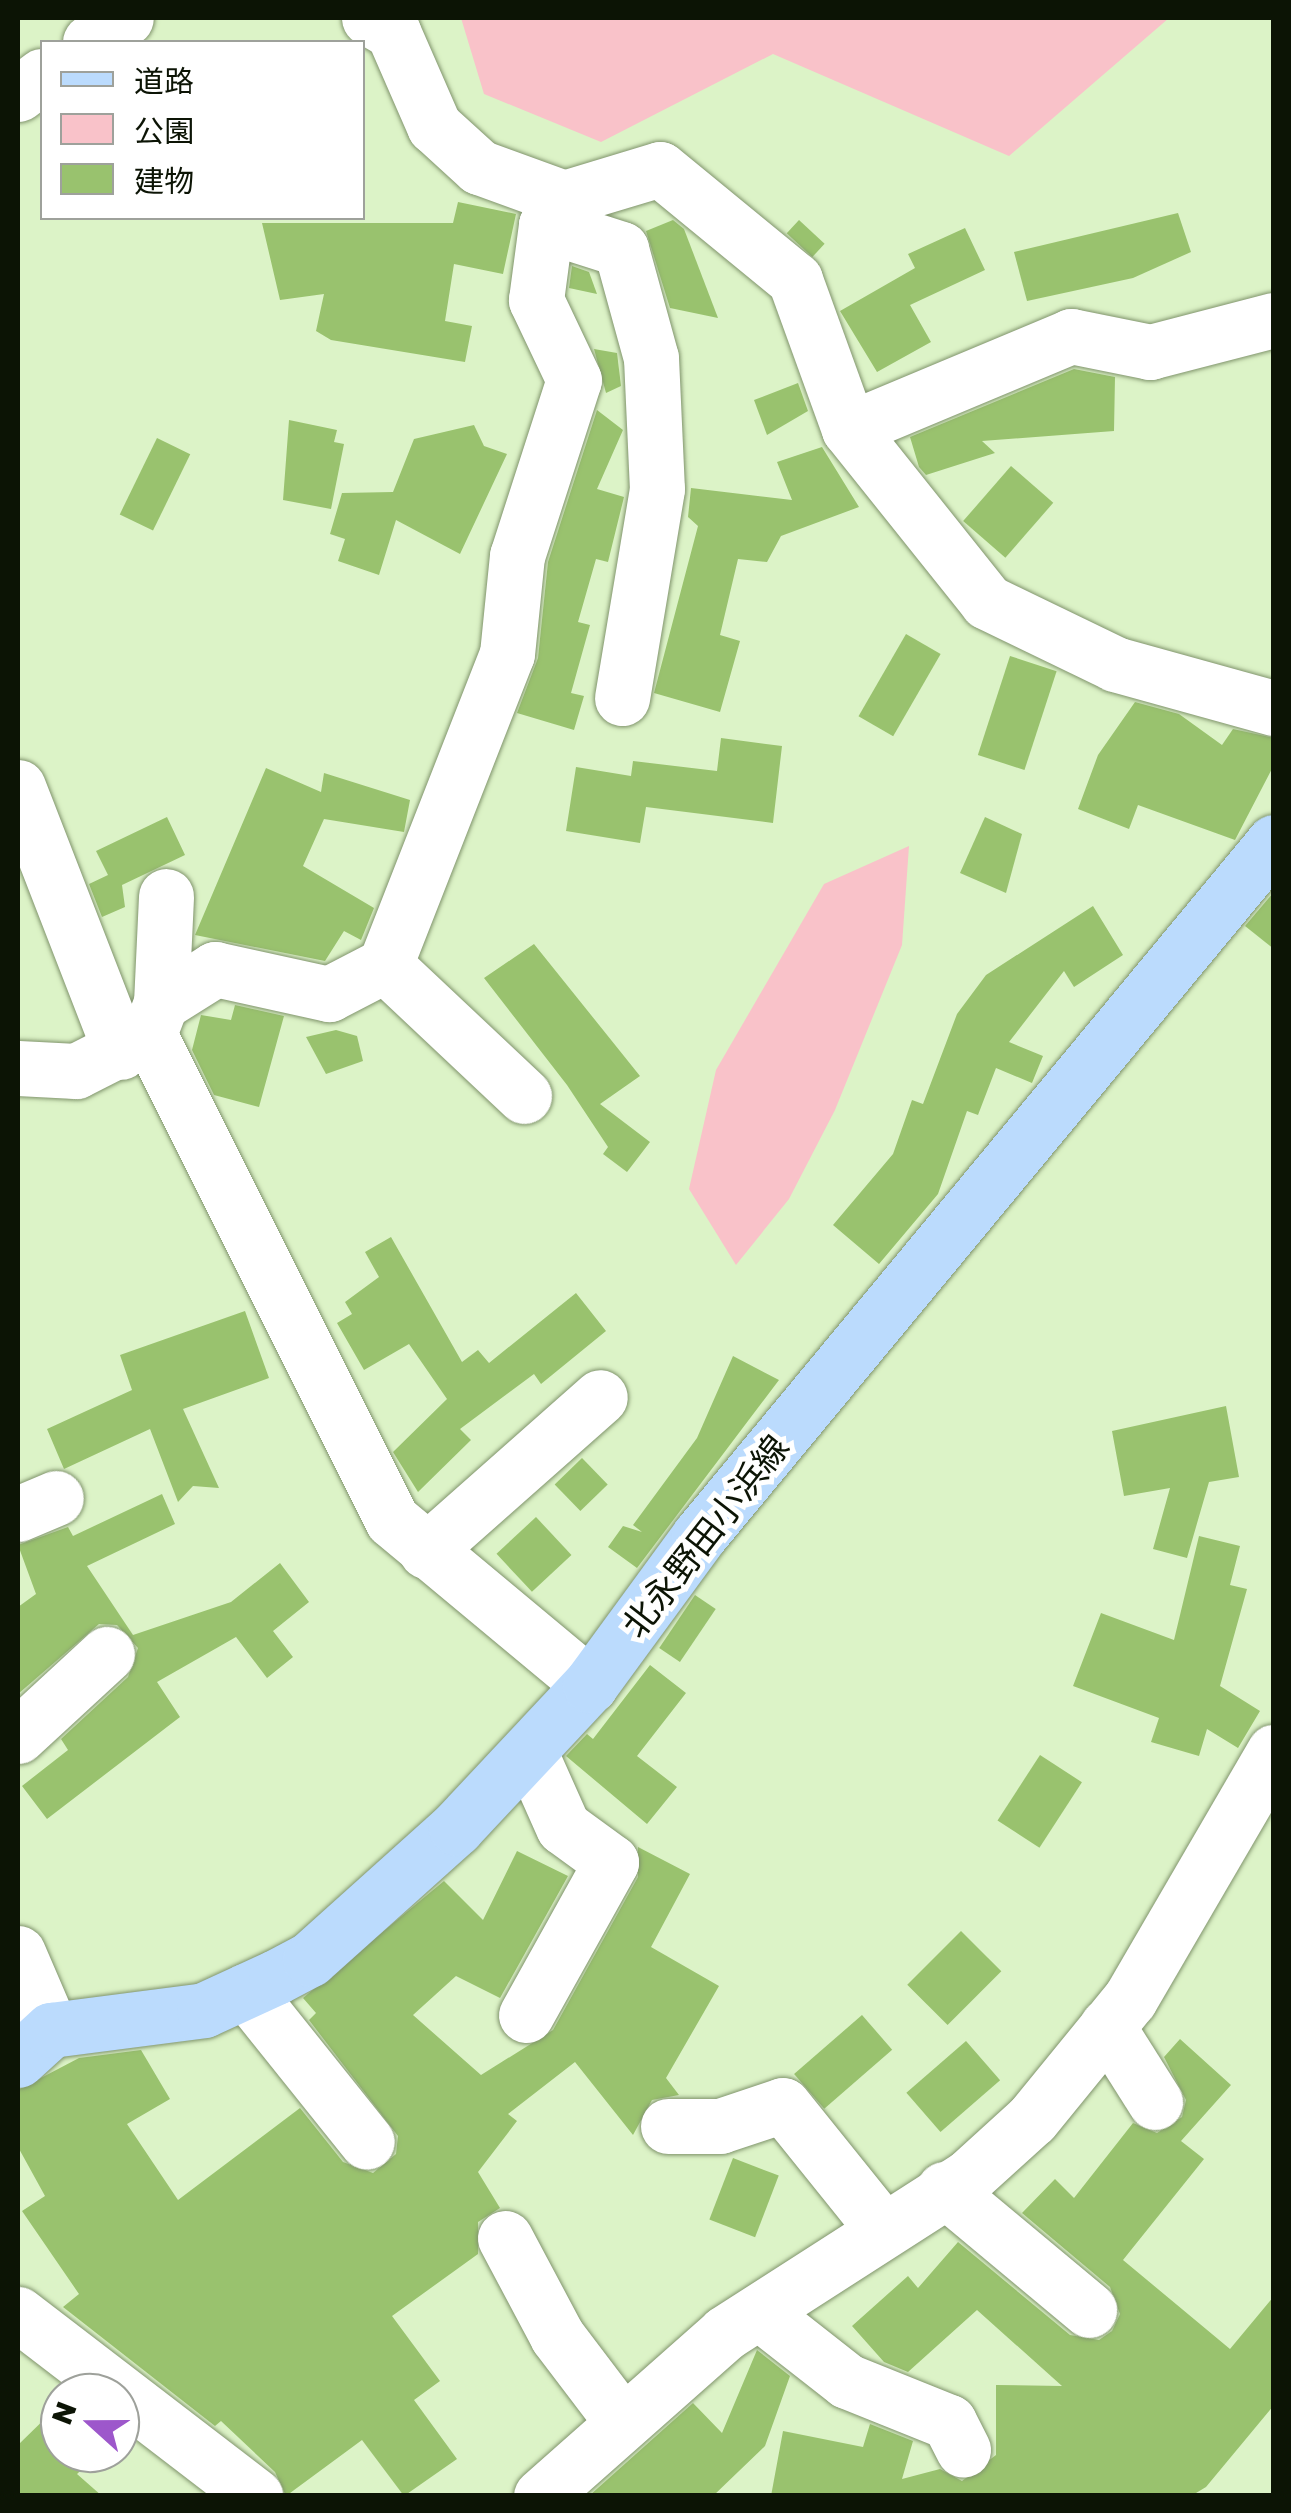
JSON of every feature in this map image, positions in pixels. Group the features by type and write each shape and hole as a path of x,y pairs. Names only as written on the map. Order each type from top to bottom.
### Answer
{"main road":[{"name":"北永野田小浜線","path":"34,2045 204,2010 310,1959 530,1755 590,1685 699,1536 1274,842"}],"street":[{"path":"93,40 126,18"},
{"path":"368,18 394,32 434,126 479,167 621,249 652,358 657,489 622,698"},
{"path":"18,94 40,78"},
{"path":"555,211 660,169 724,214 796,280 849,429 987,602 1115,664 1274,708"},
{"path":"18,1068 76,1071 144,1030 215,968 330,994 385,965 507,654 517,556 574,380 536,300 555,211"},
{"path":"849,429 1070,336 1150,352 1274,320"},
{"path":"18,786 370,1485 426,1550 590,1685"},
{"path":"144,1030 166,896"},
{"path":"385,965 524,1096"},
{"path":"426,1550 600,1398"},
{"path":"18,1736 106,1654"},
{"path":"547,2486 620,2419 759,2312 944,2189 1032,2118 1107,2026 1188,1909 1274,1752"},
{"path":"526,2015 611,1862 563,1827 530,1755"},
{"path":"18,1953 34,2045"},
{"path":"246,1991 366,2142"},
{"path":"1107,2026 1154,2102"},
{"path":"668,2126 720,2126 783,2105 881,2228"},
{"path":"944,2189 1089,2310"},
{"path":"505,2238 558,2336 620,2419"},
{"path":"759,2312 846,2381 949,2422 963,2450"},
{"path":"18,2314 255,2496"}],"green space":[{"path":"461,18 1169,18 1009,156 773,54 601,142 484,94"},
{"path":"909,846 902,945 835,1110 789,1199 736,1265 689,1189 716,1070 824,884"}],"building":[{"path":"458,202 516,214 503,274 454,264 445,321 472,326 465,362 331,340 316,331 324,294 280,300 262,223 453,223"},
{"path":"1178,213 1191,252 1133,278 1027,301 1014,252"},
{"path":"673,220 684,229 718,318 670,308 646,231"},
{"path":"799,220 825,244 812,257 787,233"},
{"path":"965,228 985,270 910,305 931,342 877,372 840,311 915,268 908,254"},
{"path":"572,266 589,272 597,294 569,288"},
{"path":"594,349 617,353 621,386 606,393"},
{"path":"1074,369 1115,377 1114,431 982,441 995,453 926,475 919,467 910,437"},
{"path":"798,383 808,411 767,435 754,400"},
{"path":"597,410 623,430 597,489 624,497 608,562 596,559 578,622 590,625 571,693 584,696 574,730 517,713 538,658 548,562"},
{"path":"289,420 337,430 334,442 344,444 331,509 283,500"},
{"path":"474,425 484,446 507,454 460,554 396,520 379,575 338,561 345,539 330,534 342,493 393,492 414,439"},
{"path":"157,438 190,454 153,531 120,514"},
{"path":"822,447 859,507 781,536 767,562 738,559 720,635 740,641 720,712 654,693 698,526 688,517 691,488 792,500 777,462"},
{"path":"1011,466 1053,503 1005,558 963,521"},
{"path":"906,634 941,654 893,736 858,716"},
{"path":"1010,656 1057,671 1024,770 978,755"},
{"path":"1135,702 1179,714 1222,745 1233,729 1274,738 1274,765 1235,840 1138,805 1129,829 1078,809 1098,755"},
{"path":"721,738 782,746 773,823 646,807 640,843 566,831 576,767 631,776 633,761 717,771"},
{"path":"266,768 321,792 324,773 410,800 404,832 324,819 303,866 374,908 361,940 344,931 325,961 195,935"},
{"path":"167,817 185,855 122,885 125,907 102,917 89,884 108,875 96,851"},
{"path":"985,817 1022,834 1006,893 960,873"},
{"path":"1274,892 1274,949 1245,926"},
{"path":"1093,906 1123,955 1074,987 1064,971 1009,1042 1043,1056 1032,1083 996,1068 978,1115 967,1111 938,1194 879,1264 833,1225 893,1154 912,1100 923,1104 957,1014 986,975"},
{"path":"534,944 640,1076 600,1104 650,1142 627,1172 603,1154 608,1147 567,1085 484,978"},
{"path":"235,1005 284,1016 259,1107 214,1095 192,1050 201,1015 231,1020"},
{"path":"336,1030 357,1036 363,1061 326,1074 306,1037"},
{"path":"391,1237 462,1362 478,1350 489,1363 576,1293 606,1331 541,1384 534,1374 460,1429 471,1440 418,1492 393,1452 447,1399 409,1344 364,1370 337,1323 352,1314 345,1302 379,1277 365,1252"},
{"path":"245,1311 269,1378 183,1409 219,1488 193,1486 178,1502 150,1429 64,1469 47,1429 132,1390 120,1355"},
{"path":"733,1356 779,1380 637,1568 608,1547 623,1526 642,1532 633,1525 697,1438"},
{"path":"1226,1406 1239,1477 1209,1482 1187,1558 1153,1549 1170,1488 1124,1496 1112,1431"},
{"path":"582,1458 608,1485 580,1511 555,1484"},
{"path":"162,1494 175,1524 87,1566 133,1635 231,1602 280,1563 309,1602 273,1631 293,1657 267,1678 236,1637 157,1682 180,1717 47,1819 22,1786 68,1750 61,1739 128,1677 138,1648 117,1625 99,1624 18,1694 18,1607 36,1594 18,1545 68,1527 73,1536"},
{"path":"536,1517 571,1555 532,1592 497,1554"},
{"path":"1199,1536 1240,1546 1230,1585 1247,1589 1220,1686 1260,1711 1238,1748 1207,1729 1199,1756 1151,1742 1159,1718 1073,1686 1101,1613 1174,1640"},
{"path":"695,1595 716,1609 680,1662 659,1648"},
{"path":"650,1665 686,1693 637,1756 677,1787 647,1824 566,1756 587,1734 593,1739"},
{"path":"1040,1755 1082,1782 1039,1848 998,1820"},
{"path":"638,1847 690,1874 651,1947 719,1986 666,2078 679,2095 652,2100 633,2135 575,2062 508,2114 517,2121 478,2172 500,2208 478,2222 478,2254 392,2316 440,2381 414,2400 457,2459 404,2496 362,2440 286,2496 275,2472 221,2421 215,2426 63,2307 79,2294 22,2211 45,2196 18,2147 18,2090 79,2058 141,2050 170,2099 127,2124 178,2200 300,2108 343,2162 373,2173 396,2154 398,2136 309,2020 316,2013 303,1998 444,1881 483,1920 517,1851 568,1876 500,1998 456,1976 413,2015 481,2075 553,2030 638,1877"},
{"path":"961,1931 1001,1971 948,2025 907,1985"},
{"path":"862,2015 892,2050 824,2109 794,2074"},
{"path":"1180,2039 1231,2085 1181,2141 1204,2159 1123,2260 1230,2349 1274,2296 1274,2405 1206,2487 1191,2496 771,2496 783,2431 863,2447 870,2424 913,2441 902,2479 940,2469 962,2481 996,2455 996,2385 1062,2386 977,2310 908,2372 884,2362 852,2326 908,2276 918,2288 958,2242 1070,2335 1099,2340 1112,2331 1120,2314 1110,2287 1022,2213 1055,2179 1074,2198 1133,2123 1157,2133 1182,2117 1186,2100 1164,2057"},
{"path":"966,2041 1000,2080 940,2132 906,2093"},
{"path":"733,2158 779,2176 755,2237 709,2220"},
{"path":"757,2350 790,2376 765,2446 713,2496 589,2496 693,2403 722,2433"},
{"path":"40,2424 40,2473 78,2473 102,2496 18,2496 18,2445"}]}
